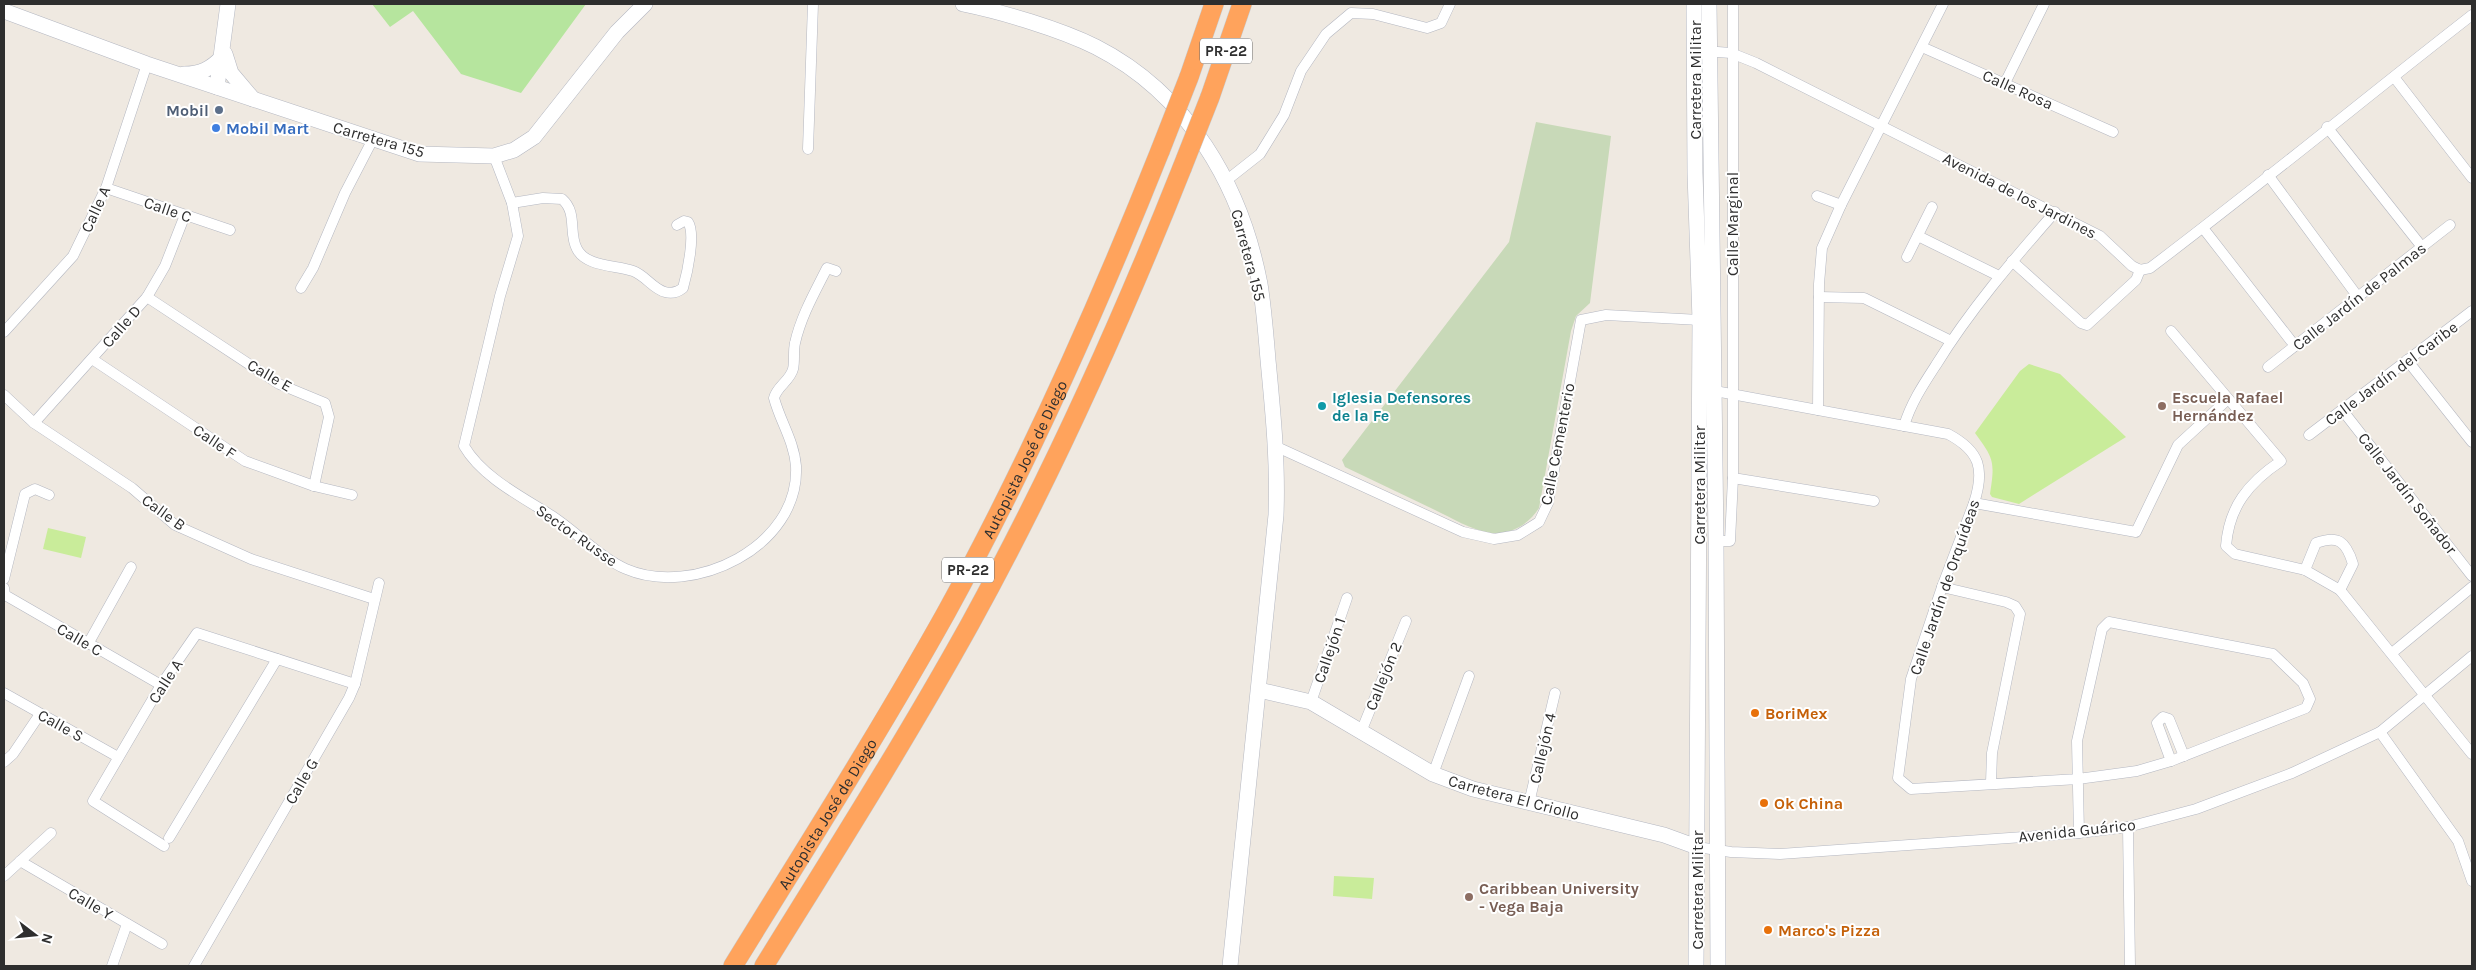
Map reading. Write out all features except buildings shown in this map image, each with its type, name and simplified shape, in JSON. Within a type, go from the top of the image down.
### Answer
[{"type":"highway","name":"Autopista José de Diego","points":[[733,966],[880,726],[950,604],[1003,503],[1077,350],[1160,151],[1189,77],[1214,4]]},
{"type":"highway","name":"Autopista José de Diego","points":[[764,966],[908,732],[970,623],[1028,513],[1098,368],[1182,168],[1210,97],[1242,4]]},
{"type":"street","points":[[217,87],[228,4]]},
{"type":"street","name":"Carretera 155","points":[[4,11],[146,64],[420,154],[494,156],[514,150],[534,137],[617,32],[645,4]]},
{"type":"street","points":[[808,149],[813,4]]},
{"type":"street","name":"Carretera 155","points":[[962,4],[1062,33],[1095,47],[1136,72],[1185,116],[1227,180],[1260,284],[1277,447],[1276,515],[1230,966]]},
{"type":"street","points":[[1227,180],[1260,154],[1284,115],[1301,71],[1326,34],[1351,14],[1373,14],[1427,28],[1441,23],[1450,4]]},
{"type":"street","name":"Carretera Militar","points":[[1694,4],[1702,51],[1715,391],[1718,966]]},
{"type":"street","name":"Carretera Militar","points":[[1696,966],[1700,320],[1695,173],[1702,51],[1709,4]]},
{"type":"street","name":"Calle Marginal","points":[[1716,541],[1730,541],[1733,478],[1731,53],[1733,4]]},
{"type":"street","points":[[1818,410],[1819,297],[1822,248],[1841,205],[1943,4]]},
{"type":"street","points":[[2006,83],[2044,4]]},
{"type":"street","points":[[2012,261],[2081,323],[2087,325],[2136,280],[2140,270],[2150,268],[2203,228],[2268,174],[2472,15]]},
{"type":"street","name":"Calle Rosa","points":[[1922,47],[2113,132]]},
{"type":"street","name":"Avenida de los Jardines","points":[[1702,51],[1731,53],[1756,63],[1882,125],[2106,239],[2132,266],[2140,270]]},
{"type":"street","points":[[178,74],[202,72],[212,67],[222,53]]},
{"type":"street","points":[[222,53],[231,73],[254,100]]},
{"type":"street","name":"Calle A","points":[[4,332],[73,256],[106,188],[146,64]]},
{"type":"street","points":[[2394,77],[2472,178]]},
{"type":"street","points":[[2327,128],[2422,247]]},
{"type":"street","points":[[301,288],[317,260],[345,193],[372,139]]},
{"type":"street","name":"Sector Russe","points":[[494,156],[512,203],[518,236],[500,296],[464,446],[477,464],[509,488],[574,531],[614,563],[626,569],[650,576],[686,577],[732,561],[764,541],[778,524],[790,500],[796,467],[790,438],[774,398],[778,388],[791,374],[798,329],[817,288],[827,268],[836,271]]},
{"type":"street","points":[[2268,174],[2358,297]]},
{"type":"street","name":"Calle C","points":[[106,188],[230,230]]},
{"type":"street","points":[[1817,196],[1841,205]]},
{"type":"street","points":[[512,203],[543,198],[562,199],[570,210],[573,238],[582,256],[592,262],[635,272],[663,292],[671,294],[683,288],[691,244],[691,226],[688,222],[684,221],[677,225]]},
{"type":"street","points":[[1907,257],[1932,207]]},
{"type":"street","points":[[1904,426],[1910,406],[1951,341],[1999,276],[2055,212]]},
{"type":"street","name":"Calle D","points":[[34,423],[147,297],[165,266],[185,214]]},
{"type":"street","name":"Calle Jardín de Palmas","points":[[2268,367],[2450,225]]},
{"type":"street","points":[[2203,228],[2295,346]]},
{"type":"street","points":[[1918,236],[1999,276]]},
{"type":"street","name":"Calle E","points":[[147,297],[280,384],[325,403],[329,417],[314,486]]},
{"type":"street","points":[[1819,297],[1864,298],[1951,341]]},
{"type":"street","name":"Calle Jardín del Caribe","points":[[2309,435],[2472,311]]},
{"type":"street","name":"Calle Cementerio","points":[[1277,447],[1463,532],[1494,540],[1518,535],[1539,522],[1548,503],[1581,320],[1606,315],[1700,320]]},
{"type":"street","points":[[2171,331],[2281,461],[2260,474],[2240,499],[2228,525],[2226,546],[2235,554],[2305,570],[2340,590],[2472,754]]},
{"type":"street","name":"Calle F","points":[[92,359],[245,461],[314,486],[352,495]]},
{"type":"street","points":[[2407,360],[2472,442]]},
{"type":"street","name":"Calle Jardín de Orquídeas","points":[[1715,391],[1948,434],[1965,443],[1980,468],[1978,491],[1942,587],[1912,679],[1898,778],[1911,788],[2078,779],[2137,771],[2171,761],[2306,708],[2310,699],[2303,683],[2273,654],[2109,622],[2102,629],[2076,741],[2078,779],[2080,833]]},
{"type":"street","name":"Calle B","points":[[4,395],[34,423],[132,488],[175,524],[251,559],[374,599]]},
{"type":"street","points":[[1974,503],[2136,532],[2178,445],[2228,399]]},
{"type":"street","name":"Calle Jardín Soñador","points":[[2343,411],[2472,576]]},
{"type":"street","points":[[1733,478],[1874,501]]},
{"type":"street","points":[[4,579],[25,494],[35,488],[49,494]]},
{"type":"street","points":[[2305,570],[2316,543],[2329,538],[2342,542],[2350,553],[2353,564],[2340,590]]},
{"type":"street","points":[[88,644],[131,567]]},
{"type":"street","name":"Calle G","points":[[194,966],[355,684],[379,583]]},
{"type":"street","points":[[1942,587],[2006,602],[2015,606],[2020,614],[1992,753],[1991,784]]},
{"type":"street","name":"Calle C","points":[[4,588],[5,595],[161,685]]},
{"type":"street","points":[[2392,653],[2472,588]]},
{"type":"street","name":"Callejón 1","points":[[1311,702],[1347,598]]},
{"type":"street","name":"Callejón 2","points":[[1361,732],[1406,621]]},
{"type":"street","name":"Calle A","points":[[277,659],[166,842],[93,801],[161,685],[197,633],[355,684]]},
{"type":"street","name":"Avenida Guárico","points":[[1697,847],[1780,854],[2080,833],[2128,827],[2196,809],[2292,773],[2380,732],[2472,656]]},
{"type":"street","points":[[1433,774],[1469,676]]},
{"type":"street","name":"Carretera El Criollo","points":[[1258,690],[1311,702],[1433,774],[1473,788],[1664,835],[1697,847]]},
{"type":"street","name":"Calle S","points":[[4,693],[118,758]]},
{"type":"street","name":"Callejón 4","points":[[1529,802],[1555,693]]},
{"type":"street","points":[[4,762],[13,754],[40,714]]},
{"type":"street","points":[[2171,761],[2157,723],[2163,717],[2169,719],[2184,756]]},
{"type":"street","points":[[2380,732],[2458,841],[2472,881]]},
{"type":"street","points":[[2128,827],[2130,966]]},
{"type":"street","points":[[4,876],[51,833]]},
{"type":"street","name":"Calle Y","points":[[20,861],[162,944]]},
{"type":"street","points":[[112,966],[127,924]]},
{"type":"green space","points":[[372,4],[586,4],[521,93],[461,74],[413,11],[390,27]]},
{"type":"green space","points":[[1536,122],[1611,136],[1590,303],[1576,316],[1571,331],[1539,508],[1530,519],[1519,527],[1506,532],[1491,533],[1462,523],[1345,467],[1342,460],[1509,242]]},
{"type":"green space","points":[[2029,364],[2060,374],[2126,437],[2019,504],[1992,497],[1990,494],[1992,461],[1975,433],[2020,371]]},
{"type":"green space","points":[[48,528],[86,537],[81,558],[43,549]]},
{"type":"green space","points":[[1334,876],[1374,878],[1372,899],[1333,896]]},
{"type":"place","name":"Mobil","points":[[219,110]]},
{"type":"place","name":"Mobil Mart","points":[[216,128]]},
{"type":"place","name":"Iglesia Defensores de la Fe","points":[[1322,406]]},
{"type":"place","name":"Escuela Rafael Hernández","points":[[2162,406]]},
{"type":"place","name":"BoriMex","points":[[1755,713]]},
{"type":"place","name":"Ok China","points":[[1764,803]]},
{"type":"place","name":"Caribbean University - Vega Baja","points":[[1469,897]]},
{"type":"place","name":"Marco's Pizza","points":[[1768,930]]}]
